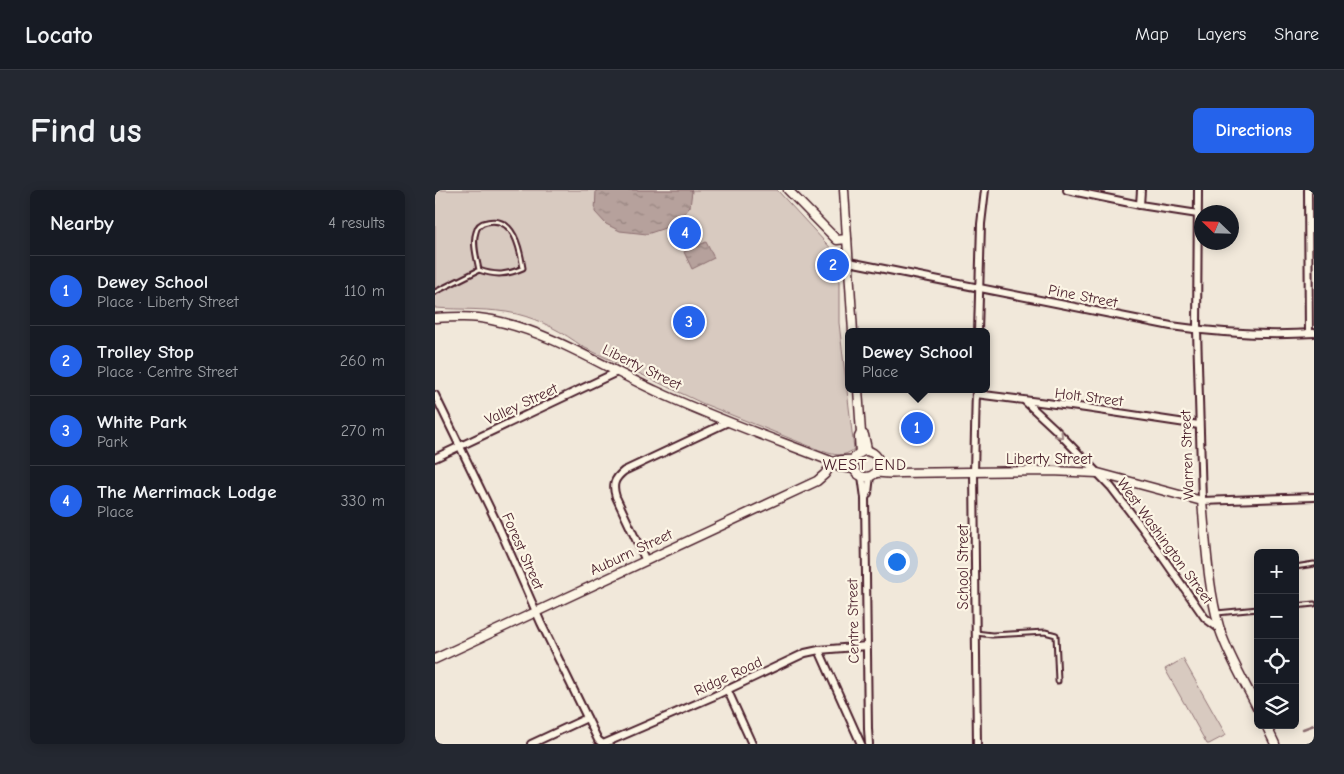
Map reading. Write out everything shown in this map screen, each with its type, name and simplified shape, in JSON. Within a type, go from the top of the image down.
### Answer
[{"type":"street","points":[[789,190],[837,240],[847,239]]},
{"type":"street","points":[[844,190],[853,328]]},
{"type":"street","points":[[978,328],[981,224],[985,190]]},
{"type":"street","points":[[1067,190],[1194,214]]},
{"type":"street","points":[[1140,205],[1141,190]]},
{"type":"street","name":"Warren Street","points":[[1197,205],[1198,190]]},
{"type":"street","points":[[1307,190],[1311,333]]},
{"type":"street","name":"Warren Street","points":[[1197,250],[1197,330],[1202,501],[1221,630],[1228,650],[1254,701]]},
{"type":"street","name":"Pine Street","points":[[849,262],[1197,330],[1250,334],[1311,333]]},
{"type":"street","name":"Liberty Street","points":[[435,318],[463,317],[508,324],[585,354],[657,392],[728,422],[833,462],[839,467],[855,469]]},
{"type":"street","name":"Valley Street","points":[[435,458],[617,372]]},
{"type":"street","points":[[858,393],[861,433],[855,469],[869,475],[879,463],[877,456],[867,449],[864,435],[861,433]]},
{"type":"street","name":"School Street","points":[[976,393],[974,473],[977,744]]},
{"type":"street","name":"Holt Street","points":[[981,393],[1025,401],[1094,409],[1199,425]]},
{"type":"street","name":"Forest Street","points":[[435,395],[497,523],[536,612],[587,718]]},
{"type":"street","name":"West Washington Street","points":[[1025,401],[1111,487],[1143,529],[1205,618],[1221,630]]},
{"type":"street","points":[[646,561],[616,497],[614,482],[624,470],[728,422]]},
{"type":"street","points":[[858,456],[871,452]]},
{"type":"street","name":"Liberty Street","points":[[833,462],[850,460],[858,456]]},
{"type":"street","name":"Auburn Street","points":[[435,659],[817,481],[825,474],[833,462]]},
{"type":"street","name":"Liberty Street","points":[[879,463],[893,468],[899,473]]},
{"type":"street","name":"Liberty Street","points":[[869,475],[881,472],[891,475],[899,473],[1051,471],[1098,473],[1202,501],[1314,497]]},
{"type":"street","name":"Centre Street","points":[[869,475],[868,493],[865,498],[867,729],[869,744]]},
{"type":"street","name":"Ridge Road","points":[[587,718],[598,740],[603,744],[727,690],[805,653],[867,646]]},
{"type":"street","points":[[819,650],[861,744]]},
{"type":"street","points":[[727,690],[752,744]]},
{"type":"street","points":[[531,744],[587,718]]},
{"type":"street","points":[[1268,729],[1275,744]]},
{"type":"lane","points":[[435,292],[479,270],[498,275],[523,268],[517,241],[509,228],[503,223],[490,221],[484,223],[476,230],[475,252],[479,270]]},
{"type":"lane","points":[[1299,566],[1314,564]]},
{"type":"lane","points":[[1299,606],[1314,604]]},
{"type":"lane","points":[[1217,613],[1254,609]]},
{"type":"lane","points":[[975,633],[992,635],[1045,632],[1056,634],[1059,681]]},
{"type":"shaded area","points":[[435,190],[777,190],[837,255],[839,264],[839,323],[845,373],[845,393],[847,393],[854,449],[840,455],[830,453],[704,404],[583,347],[568,336],[535,320],[517,314],[497,311],[435,308]]},
{"type":"shaded area","points":[[1183,659],[1226,735],[1209,744],[1207,744],[1165,669]]},
{"type":"water","points":[[596,190],[692,191],[690,207],[674,225],[647,234],[620,231],[606,224],[595,212]]},
{"type":"water","points":[[706,242],[714,258],[692,269],[684,252]]},
{"type":"waterway","points":[[1303,729],[1314,725]]},
{"type":"place","name":"The Merrimack Lodge","points":[[685,233]]},
{"type":"place","name":"Trolley Stop","points":[[833,265]]},
{"type":"place","name":"White Park","points":[[689,322]]},
{"type":"place","name":"Dewey School","points":[[917,428]]},
{"type":"district","name":"WEST END","points":[[865,465]]}]
